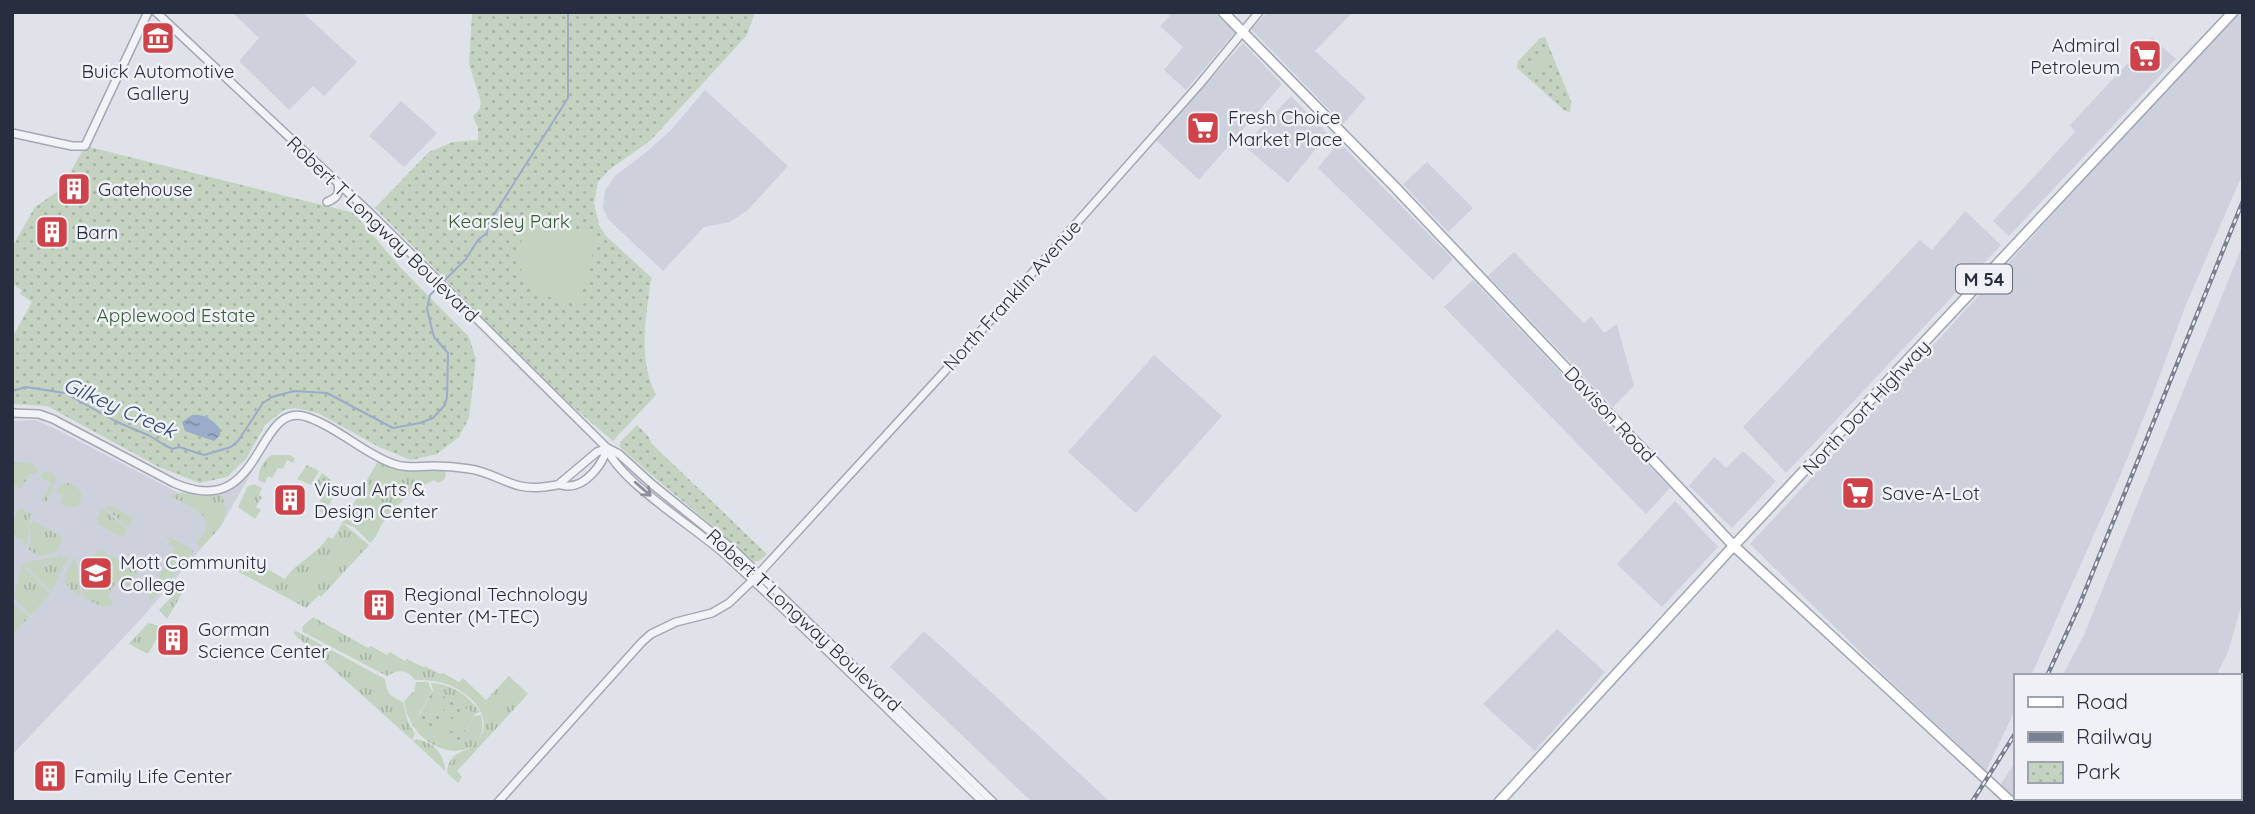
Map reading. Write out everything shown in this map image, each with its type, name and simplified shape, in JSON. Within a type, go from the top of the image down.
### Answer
[{"type":"main road","name":"Davison Road","points":[[1223,12],[1460,255],[1734,546],[2011,802]]},
{"type":"main road","name":"North Dort Highway","points":[[1499,802],[2233,12]]},
{"type":"street","points":[[12,133],[72,146],[85,146],[148,12]]},
{"type":"street","name":"Robert T Longway Boulevard","points":[[156,12],[337,183],[607,448],[619,454],[717,536],[755,577],[983,802]]},
{"type":"street","name":"North Franklin Avenue","points":[[498,802],[651,634],[676,622],[712,613],[729,603],[755,577],[956,359],[1259,12]]},
{"type":"street","points":[[327,202],[338,195],[340,191],[337,183]]},
{"type":"street","points":[[12,413],[32,413],[53,419],[174,483],[197,490],[214,490],[230,485],[241,477],[254,463],[273,427],[280,420],[297,415],[314,420],[398,466],[469,469],[532,488],[559,484],[569,486],[585,478],[603,461],[607,448]]},
{"type":"street","name":"Robert T Longway Boulevard","points":[[755,577],[993,802]]},
{"type":"shaded area","points":[[232,12],[302,12],[357,62],[324,96],[313,86],[289,110],[239,61],[259,38]]},
{"type":"shaded area","points":[[1166,12],[1213,12],[1235,32],[1186,90],[1164,70],[1183,47],[1160,26],[1170,16]]},
{"type":"shaded area","points":[[1268,12],[1353,12],[1315,51],[1366,98],[1343,124],[1251,29]]},
{"type":"shaded area","points":[[2237,12],[2243,12],[2243,173],[2185,307],[2121,474],[2032,674],[2014,674],[2014,712],[1986,771],[1750,544]]},
{"type":"shaded area","points":[[2152,37],[2176,59],[2009,236],[1993,221],[2075,132],[2070,125]]},
{"type":"shaded area","points":[[1243,43],[1282,84],[1199,180],[1156,140]]},
{"type":"shaded area","points":[[705,90],[788,166],[748,210],[730,222],[704,227],[663,271],[608,219],[603,208],[605,190],[616,175],[670,131]]},
{"type":"shaded area","points":[[1291,96],[1328,134],[1288,183],[1244,146]]},
{"type":"shaded area","points":[[401,101],[437,133],[404,167],[369,136]]},
{"type":"shaded area","points":[[1339,142],[1453,259],[1433,280],[1318,168]]},
{"type":"shaded area","points":[[1427,162],[1473,208],[1448,232],[1403,184]]},
{"type":"shaded area","points":[[1965,211],[2001,245],[1786,473],[1743,427],[1920,240],[1932,250]]},
{"type":"shaded area","points":[[2243,244],[2243,600],[2228,652],[2217,674],[2063,674],[2084,635]]},
{"type":"shaded area","points":[[1514,252],[1584,323],[1591,316],[1604,333],[1617,324],[1634,386],[1613,407],[1488,276]]},
{"type":"shaded area","points":[[1473,280],[1670,488],[1646,514],[1444,307]]},
{"type":"shaded area","points":[[1154,355],[1222,416],[1136,513],[1068,452]]},
{"type":"shaded area","name":"Mott Community College","points":[[35,420],[181,494],[195,497],[237,485],[254,468],[222,524],[141,619],[12,755],[12,421]]},
{"type":"shaded area","points":[[1743,451],[1776,481],[1732,528],[1689,486],[1714,457],[1726,468]]},
{"type":"shaded area","points":[[1675,501],[1718,547],[1662,607],[1617,564]]},
{"type":"shaded area","points":[[1557,629],[1605,672],[1535,751],[1483,704]]},
{"type":"shaded area","points":[[924,631],[1110,802],[1032,802],[890,667]]},
{"type":"shaded area","points":[[2014,764],[2014,796],[2001,784]]},
{"type":"shaded area","points":[[2018,800],[2106,800],[2104,802]]},
{"type":"green space","name":"Kearsley Park","points":[[472,12],[755,12],[747,35],[651,140],[609,170],[598,182],[594,203],[599,225],[606,236],[652,278],[646,320],[645,358],[656,395],[613,441],[571,405],[375,208],[429,152],[453,142],[478,140],[478,128],[473,116],[479,110],[481,102],[469,64]]},
{"type":"green space","points":[[1545,37],[1571,101],[1570,112],[1565,111],[1517,68],[1518,61],[1540,38]]},
{"type":"green space","points":[[1544,48],[1551,55],[1536,70],[1529,63]]},
{"type":"green space","name":"Applewood Estate","points":[[85,146],[354,213],[400,267],[469,337],[476,359],[469,418],[459,437],[437,454],[411,460],[379,447],[318,413],[296,408],[284,410],[265,425],[246,459],[227,477],[199,483],[159,467],[47,406],[12,404],[12,338],[32,302],[20,294],[22,290],[12,284],[12,247],[35,207],[61,189]]},
{"type":"green space","points":[[527,219],[588,232],[595,243],[579,305],[544,294],[532,287],[525,278],[520,268],[520,254]]},
{"type":"green space","points":[[637,425],[652,444],[767,554],[759,561],[752,562],[620,447],[620,442]]},
{"type":"green space","points":[[272,455],[289,455],[295,458],[293,463],[287,460],[283,469],[278,468],[272,478],[268,476],[265,483],[259,481],[262,466]]},
{"type":"green space","points":[[378,461],[394,469],[440,469],[445,471],[446,475],[444,480],[437,483],[435,480],[420,487],[399,504],[370,543],[354,527],[343,523],[369,545],[321,597],[319,595],[306,608],[239,572],[241,563],[251,568],[255,562],[285,579],[328,537],[333,539]]},
{"type":"green space","points":[[12,462],[31,463],[39,470],[36,475],[30,473],[21,489],[12,484]]},
{"type":"green space","points":[[307,465],[319,471],[311,485],[297,479]]},
{"type":"green space","points":[[47,471],[54,474],[56,480],[46,503],[42,500],[51,483],[40,477]]},
{"type":"green space","points":[[322,473],[331,480],[336,492],[324,514],[319,511],[323,506],[319,503],[325,492],[314,487]]},
{"type":"green space","points":[[69,483],[82,494],[82,501],[75,507],[60,503],[63,496],[56,492],[61,484]]},
{"type":"green space","points":[[254,484],[262,488],[259,495],[262,497],[256,507],[261,510],[255,519],[238,507],[248,486]]},
{"type":"green space","points":[[288,489],[301,495],[293,511],[280,504]]},
{"type":"green space","points":[[183,492],[222,496],[225,505],[221,526],[200,549],[197,540],[204,535],[206,527],[202,515],[191,506],[170,496]]},
{"type":"green space","points":[[112,506],[133,518],[128,528],[105,507]]},
{"type":"green space","points":[[20,508],[31,514],[25,546],[22,545],[24,541],[12,535],[12,522]]},
{"type":"green space","points":[[102,508],[127,529],[124,536],[121,537],[98,524],[97,518]]},
{"type":"green space","points":[[33,521],[64,538],[55,553],[39,556],[28,549],[31,540],[29,524]]},
{"type":"green space","points":[[167,536],[192,549],[193,553],[178,570],[166,564],[175,547],[168,544],[170,540]]},
{"type":"green space","points":[[98,549],[138,571],[128,588],[116,582],[108,597],[114,601],[111,605],[102,607],[83,597],[79,563],[90,561]]},
{"type":"green space","points":[[60,555],[68,560],[58,574],[59,578],[51,592],[23,563],[57,558]]},
{"type":"green space","points":[[75,556],[81,595],[65,583],[65,574]]},
{"type":"green space","points":[[22,564],[50,594],[31,615],[13,598]]},
{"type":"green space","points":[[164,567],[175,574],[152,600],[148,598]]},
{"type":"green space","points":[[184,583],[187,585],[167,619],[159,610]]},
{"type":"green space","points":[[12,602],[29,617],[12,635]]},
{"type":"green space","points":[[313,617],[368,648],[371,646],[387,655],[390,652],[405,661],[407,659],[443,673],[459,682],[463,678],[486,700],[509,676],[528,694],[457,771],[462,777],[458,783],[447,773],[448,765],[455,755],[470,748],[479,739],[484,721],[476,704],[460,691],[443,683],[415,680],[402,671],[387,676],[303,632],[302,627]]},
{"type":"green space","points":[[148,623],[163,627],[148,654],[129,644]]},
{"type":"green space","points":[[296,631],[385,679],[390,694],[403,702],[408,722],[415,734],[412,740],[295,635]]},
{"type":"green space","points":[[416,682],[428,682],[432,691],[417,718],[459,742],[474,716],[481,715],[482,732],[476,743],[465,750],[451,750],[436,746],[422,736],[410,721],[404,701],[414,691]]},
{"type":"green space","points":[[431,683],[459,692],[480,712],[475,714],[433,690]]},
{"type":"green space","points":[[433,690],[475,714],[459,742],[417,719]]},
{"type":"green space","points":[[433,697],[442,702],[431,720],[423,715]]},
{"type":"green space","points":[[447,705],[456,710],[445,728],[437,723]]},
{"type":"green space","points":[[461,713],[469,717],[459,736],[451,731]]},
{"type":"green space","points":[[416,739],[427,742],[436,749],[443,759],[445,771],[413,741]]},
{"type":"water","points":[[192,415],[201,415],[211,420],[220,429],[220,435],[214,441],[185,431],[182,422]]},
{"type":"waterway","name":"Gilkey Creek","points":[[444,281],[487,233],[488,224],[568,98],[568,12]]},
{"type":"waterway","name":"Gilkey Creek","points":[[12,391],[26,387],[65,393],[166,446],[204,455],[231,447],[238,441],[263,403],[272,397],[294,391],[327,393],[393,428],[420,423],[433,418],[445,405],[447,397],[448,353],[434,337],[427,309],[430,295],[440,285]]},
{"type":"railway","points":[[2048,674],[2079,606],[2243,201]]},
{"type":"railway","points":[[1972,802],[2014,736]]},
{"type":"place","name":"Buick Automotive Gallery","points":[[158,38]]},
{"type":"place","name":"Admiral Petroleum","points":[[2145,56]]},
{"type":"place","name":"Fresh Choice Market Place","points":[[1203,128]]},
{"type":"place","name":"Gatehouse","points":[[74,189]]},
{"type":"place","name":"Barn","points":[[52,232]]},
{"type":"place","name":"Save-A-Lot","points":[[1858,493]]},
{"type":"place","name":"Visual Arts & Design Center","points":[[290,500]]},
{"type":"place","name":"Mott Community College","points":[[96,573]]},
{"type":"place","name":"Regional Technology Center (M-TEC)","points":[[379,605]]},
{"type":"place","name":"Gorman Science Center","points":[[173,640]]},
{"type":"place","name":"Family Life Center","points":[[50,776]]}]
